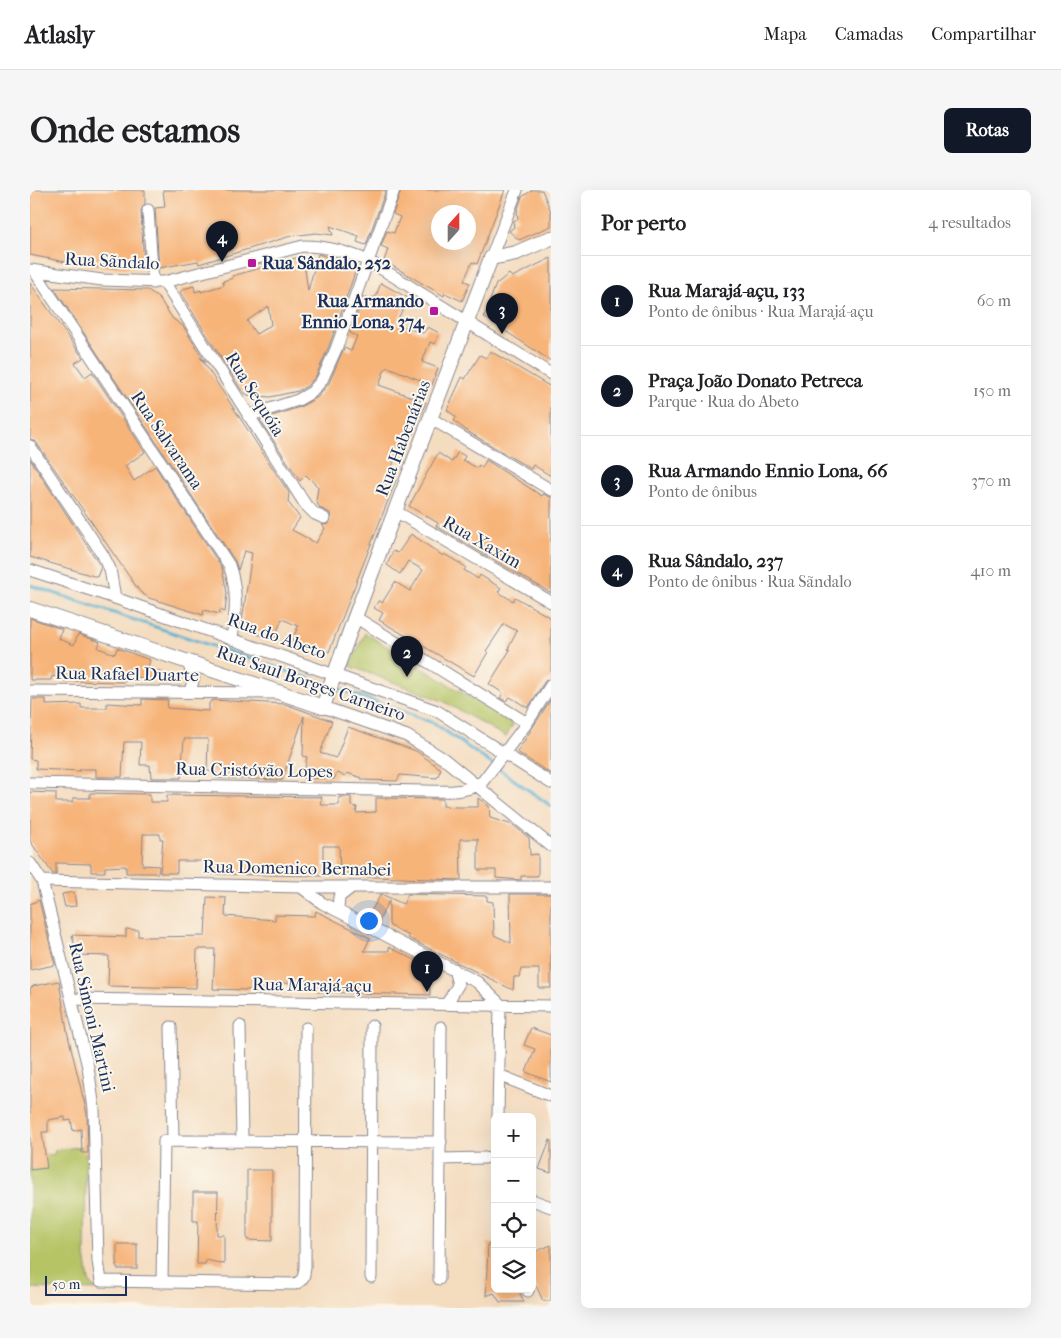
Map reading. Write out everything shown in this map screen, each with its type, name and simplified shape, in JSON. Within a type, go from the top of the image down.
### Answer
[{"type":"street","points":[[248,416],[298,400],[312,392],[322,380],[336,349],[394,190]]},
{"type":"street","name":"Rua Habenárias","points":[[325,704],[355,617],[516,190]]},
{"type":"street","points":[[148,210],[158,282]]},
{"type":"street","points":[[491,258],[516,253],[551,238]]},
{"type":"street","name":"Rua Sãndalo","points":[[32,271],[74,278],[158,282],[304,246],[323,246],[340,249],[369,261],[551,374]]},
{"type":"street","name":"Rua Salvarama","points":[[32,271],[229,565],[236,593],[236,612],[232,638]]},
{"type":"street","name":"Rua Sequóia","points":[[158,282],[306,504],[315,514],[324,518]]},
{"type":"street","points":[[430,418],[551,490]]},
{"type":"street","points":[[30,446],[103,555],[110,569],[115,598]]},
{"type":"street","name":"Rua Xaxim","points":[[395,511],[551,602]]},
{"type":"street","name":"Rua do Abeto","points":[[30,570],[232,638],[334,678],[438,711],[502,757],[551,784]]},
{"type":"street","name":"Rua Saul Borges Carneiro","points":[[30,609],[283,694],[325,704],[407,736],[480,784],[551,846]]},
{"type":"street","points":[[355,617],[527,723]]},
{"type":"street","points":[[187,661],[194,677],[190,692]]},
{"type":"street","points":[[480,784],[527,723],[551,685]]},
{"type":"street","name":"Rua Rafael Duarte","points":[[30,691],[283,694]]},
{"type":"street","name":"Rua Cristóvão Lopes","points":[[30,783],[424,791],[480,784]]},
{"type":"street","name":"Rua Simoni Martini","points":[[30,863],[42,881],[88,1067],[94,1109],[98,1275],[103,1281],[162,1283]]},
{"type":"street","name":"Rua Domenico Bernabei","points":[[42,881],[301,887],[551,887]]},
{"type":"street","points":[[301,887],[314,898],[477,982],[500,1004],[498,1113]]},
{"type":"street","points":[[338,910],[339,897],[352,887]]},
{"type":"street","points":[[446,1005],[458,985],[454,970]]},
{"type":"street","name":"Rua Marajá-açu","points":[[72,999],[551,1006]]},
{"type":"street","points":[[240,1026],[242,1141]]},
{"type":"street","points":[[371,1277],[372,1026]]},
{"type":"street","points":[[171,1027],[173,1141]]},
{"type":"street","points":[[439,1279],[441,1027]]},
{"type":"street","points":[[306,1028],[304,1141],[305,1267],[301,1282],[295,1284],[162,1283],[164,1141],[304,1141],[441,1142]]},
{"type":"street","points":[[499,1075],[551,1096]]},
{"type":"street","points":[[440,1159],[485,1158]]},
{"type":"street","points":[[536,1201],[551,1207]]},
{"type":"green space","points":[[365,633],[513,724],[506,737],[443,701],[350,666]]},
{"type":"green space","points":[[86,1146],[85,1255],[89,1281],[96,1290],[30,1288],[30,1157],[55,1154],[55,1150]]},
{"type":"building","points":[[30,190],[145,190],[145,203],[141,211],[144,268],[91,267],[30,255]]},
{"type":"building","points":[[163,190],[386,190],[366,245],[357,242],[359,236],[330,226],[333,235],[316,233],[291,236],[199,264],[198,261],[159,268],[155,208],[165,207]]},
{"type":"building","points":[[401,190],[505,190],[477,264],[472,262],[464,281],[470,283],[462,301],[445,293],[444,296],[384,261],[388,249],[381,246],[387,231],[394,233],[400,217],[393,214]]},
{"type":"building","points":[[532,190],[542,190],[551,212],[551,226],[519,240],[509,231],[514,227],[513,221],[518,219],[517,211],[522,197]]},
{"type":"building","points":[[318,254],[355,265],[356,270],[329,346],[316,376],[307,386],[298,391],[270,397],[248,395],[242,391],[180,292],[183,289],[194,286],[195,292],[201,290],[201,292],[224,285],[223,281],[233,278],[232,276],[303,256],[308,291]],"holes":[[[268,306],[271,325],[256,334],[247,321]]]},
{"type":"building","points":[[551,258],[551,361],[484,317],[496,284],[509,274],[512,277]]},
{"type":"building","points":[[30,283],[83,358],[75,363],[85,377],[92,372],[145,452],[125,466],[134,481],[155,466],[222,568],[227,593],[225,612],[220,610],[219,614],[204,610],[203,615],[149,598],[140,592],[36,442],[30,439]]},
{"type":"building","points":[[381,283],[408,298],[396,323],[418,332],[423,333],[428,327],[439,333],[435,344],[430,342],[422,362],[438,368],[432,385],[388,367],[385,369],[379,385],[426,402],[413,434],[407,431],[393,464],[389,477],[396,480],[329,652],[321,649],[318,655],[295,647],[296,644],[292,642],[298,626],[282,619],[274,640],[241,628],[252,553],[244,551],[238,570],[235,561],[54,288],[148,290],[158,297],[173,319],[183,326],[206,363],[200,357],[289,493],[288,502],[300,518],[292,530],[316,543],[325,528],[322,525],[329,524],[330,513],[320,508],[316,501],[318,487],[306,475],[300,481],[260,420],[300,407],[318,397],[329,383],[344,348],[351,351],[357,336],[350,333],[363,297],[371,300],[372,297],[375,298]]},
{"type":"building","points":[[490,351],[551,387],[551,476],[533,465],[531,469],[467,431],[454,421],[456,417],[447,410],[462,377],[465,379],[480,355],[486,358]]},
{"type":"building","points":[[458,452],[465,456],[463,460],[477,468],[479,465],[482,468],[486,460],[542,496],[543,494],[551,497],[551,593],[436,526],[438,523],[409,506],[438,453],[452,462]]},
{"type":"building","points":[[30,459],[101,567],[97,577],[30,557]]},
{"type":"building","points":[[411,534],[443,556],[444,554],[466,567],[464,570],[478,579],[480,575],[501,588],[498,592],[513,601],[515,597],[551,618],[551,678],[545,681],[528,708],[510,697],[506,701],[500,698],[503,693],[489,684],[510,650],[508,649],[517,631],[504,624],[486,651],[488,652],[474,676],[379,620],[383,613],[374,608],[379,600],[382,603],[395,582],[410,591],[423,570],[408,561],[400,574],[387,565],[393,551],[398,553]]},
{"type":"building","points":[[30,618],[62,629],[59,639],[74,645],[78,634],[100,642],[98,648],[115,654],[117,648],[150,660],[148,667],[163,673],[160,681],[146,677],[145,680],[138,677],[137,679],[127,675],[125,682],[66,681],[52,676],[51,680],[30,680]]},
{"type":"building","points":[[32,699],[46,699],[46,705],[81,704],[81,708],[107,708],[107,703],[142,705],[142,699],[168,700],[167,708],[209,711],[209,703],[213,700],[285,704],[332,721],[320,753],[336,758],[348,727],[416,751],[441,769],[437,778],[400,775],[397,781],[362,780],[362,778],[347,773],[345,776],[337,773],[334,779],[303,778],[307,757],[303,756],[304,716],[282,780],[216,778],[216,772],[207,771],[208,739],[184,739],[181,778],[151,778],[150,765],[140,765],[141,742],[124,742],[122,777],[96,777],[96,769],[80,769],[80,771],[36,769],[36,760],[30,759]]},
{"type":"building","points":[[551,699],[551,774],[517,752]]},
{"type":"building","points":[[30,792],[56,793],[56,802],[73,802],[73,798],[90,798],[90,793],[150,794],[150,802],[167,802],[167,795],[322,797],[320,805],[339,805],[339,797],[351,797],[351,806],[357,807],[356,813],[376,812],[376,798],[443,799],[443,806],[478,807],[478,798],[489,806],[490,818],[513,825],[529,838],[530,855],[538,854],[538,876],[521,876],[521,880],[496,878],[496,870],[478,870],[478,839],[460,839],[461,880],[340,876],[339,846],[323,846],[323,876],[212,874],[212,861],[177,861],[177,873],[160,873],[163,839],[160,839],[160,834],[143,834],[142,865],[159,866],[158,873],[126,873],[126,866],[105,867],[105,872],[91,872],[91,864],[56,863],[56,874],[53,874],[30,841]]},
{"type":"building","points":[[74,892],[76,906],[65,907],[62,894]]},
{"type":"building","points":[[381,894],[403,904],[408,894],[487,896],[487,901],[493,902],[494,935],[511,943],[510,894],[551,894],[551,988],[539,988],[539,969],[521,969],[519,977],[514,977],[513,990],[408,938],[409,936],[389,925],[389,900],[378,923],[368,916]]},
{"type":"building","points":[[207,897],[226,898],[225,916],[275,920],[275,915],[315,916],[316,911],[370,938],[364,951],[389,951],[389,947],[421,963],[421,968],[429,973],[430,995],[317,992],[317,984],[279,983],[279,991],[213,989],[215,949],[197,949],[196,988],[108,986],[109,956],[77,955],[72,935],[126,937],[126,929],[138,930],[138,936],[148,937],[205,936]]},
{"type":"building","points":[[39,900],[55,965],[30,970],[30,904]]},
{"type":"building","points":[[59,981],[67,1031],[87,1114],[88,1153],[82,1153],[81,1129],[73,1131],[71,1120],[65,1121],[65,1117],[48,1120],[48,1132],[42,1132],[47,1168],[30,1170],[30,989],[33,986]]},
{"type":"building","points":[[531,1028],[551,1035],[551,1082],[526,1072],[535,1049],[524,1045]]},
{"type":"building","points":[[551,1140],[551,1173],[539,1169]]},
{"type":"building","points":[[247,1170],[272,1170],[272,1241],[247,1240]]},
{"type":"building","points":[[193,1192],[218,1192],[217,1235],[224,1235],[224,1264],[206,1260],[205,1264],[197,1264],[198,1221],[193,1221]]},
{"type":"building","points":[[488,1243],[491,1243],[491,1293],[494,1293],[486,1296]]},
{"type":"building","points":[[117,1244],[137,1244],[137,1269],[117,1269]]},
{"type":"building","points":[[551,1245],[551,1301],[543,1301],[536,1286],[536,1251]]},
{"type":"building","points":[[494,1293],[520,1293],[524,1302],[500,1302]]},
{"type":"waterway","points":[[30,585],[326,684]]},
{"type":"waterway","points":[[334,687],[434,723],[551,806]]},
{"type":"place","name":"Rua Sândalo, 237","points":[[222,262]]},
{"type":"place","name":"Rua Sândalo, 252","points":[[252,263]]},
{"type":"place","name":"Rua Armando Ennio Lona, 374","points":[[434,311]]},
{"type":"place","name":"Rua Armando Ennio Lona, 66","points":[[502,334]]},
{"type":"place","name":"Praça João Donato Petreca","points":[[407,677]]},
{"type":"place","name":"Rua Marajá-açu, 133","points":[[427,992]]}]
